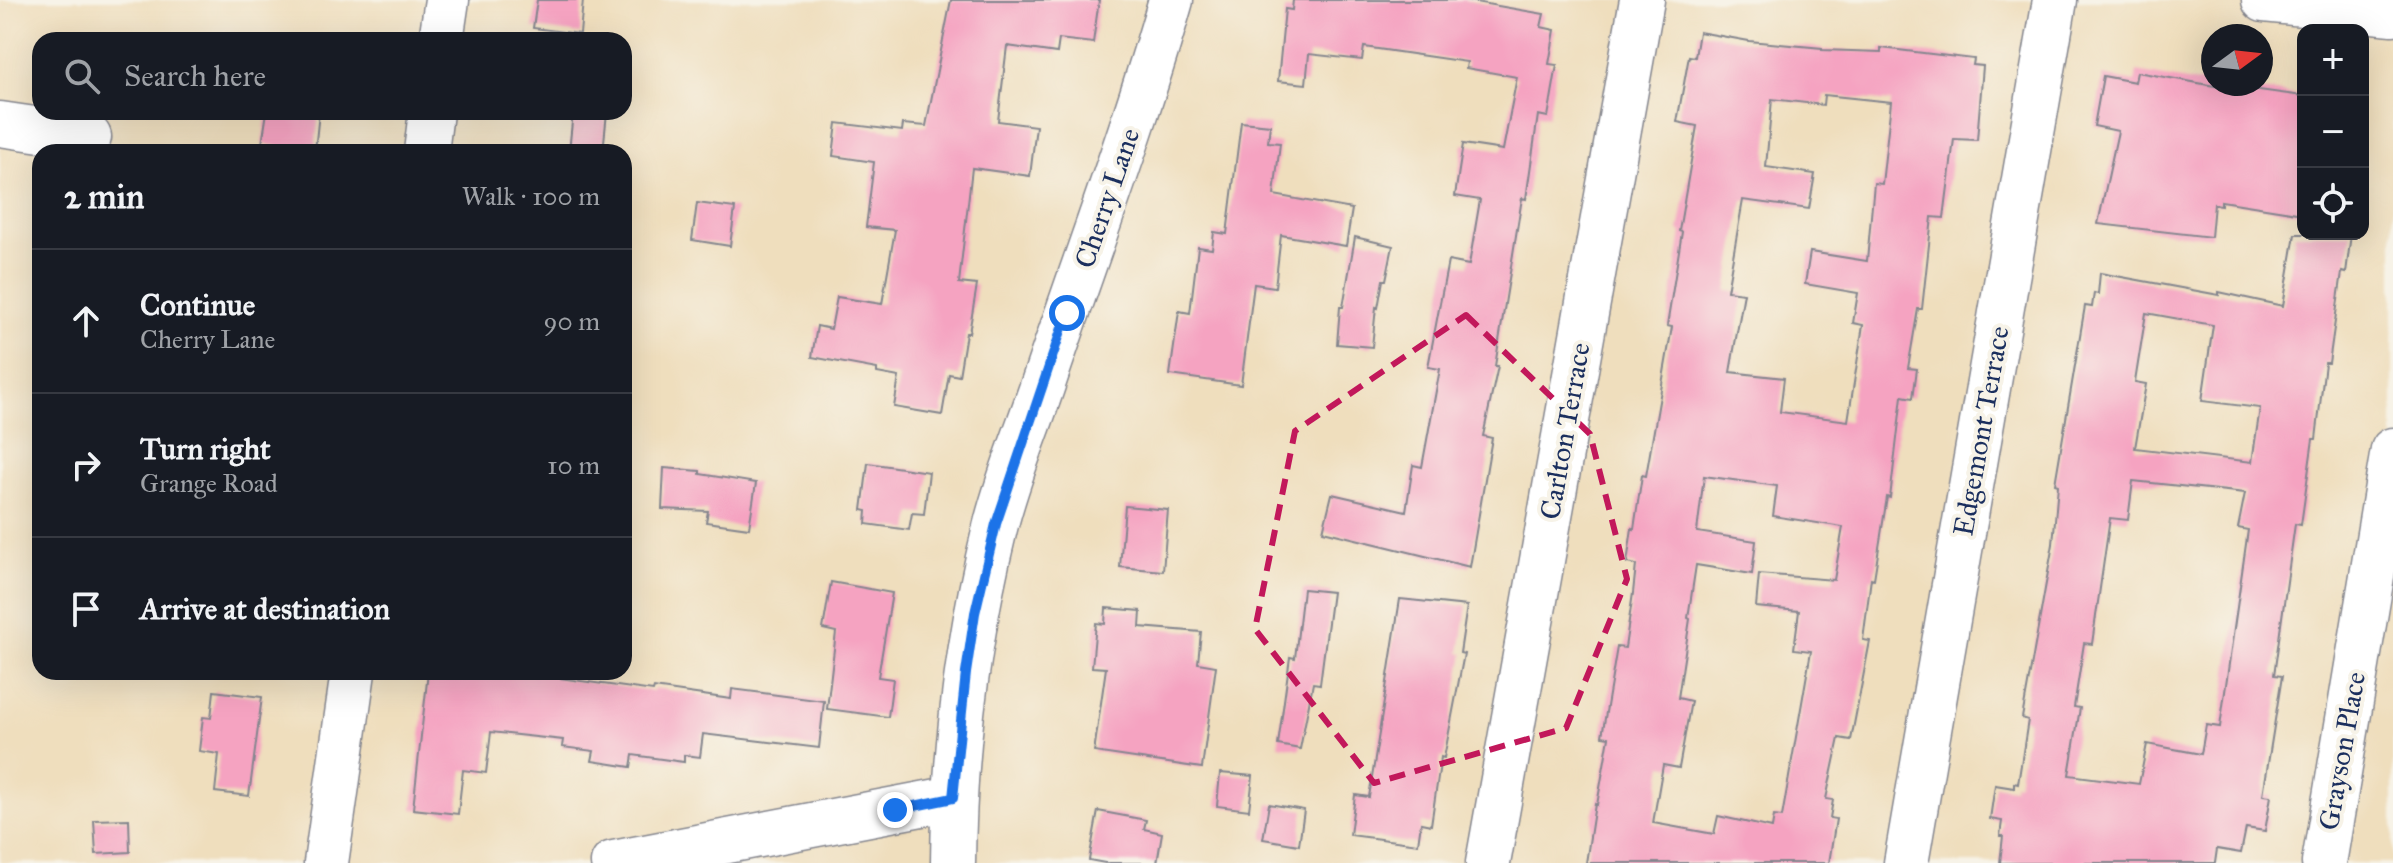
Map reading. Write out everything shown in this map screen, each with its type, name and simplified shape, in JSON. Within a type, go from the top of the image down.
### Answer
[{"type":"street","points":[[442,32],[447,0]]},
{"type":"street","name":"Cherry Lane","points":[[953,863],[953,798],[961,703],[973,628],[996,524],[1098,222],[1121,163],[1171,0]]},
{"type":"street","name":"Carlton Terrace","points":[[1488,863],[1642,0]]},
{"type":"street","name":"Edgemont Terrace","points":[[1906,863],[2055,0]]},
{"type":"street","points":[[2264,0],[2393,13]]},
{"type":"street","points":[[427,144],[430,120]]},
{"type":"street","points":[[0,124],[89,137]]},
{"type":"street","name":"Grayson Place","points":[[2324,863],[2393,450]]},
{"type":"street","points":[[326,863],[352,680]]},
{"type":"street","points":[[613,863],[953,798]]},
{"type":"highlighted area","points":[[1466,315],[1590,434],[1627,579],[1566,728],[1374,783],[1255,629],[1295,431]]},
{"type":"building","points":[[537,0],[583,0],[580,32],[533,28]]},
{"type":"building","points":[[951,0],[1099,0],[1093,43],[1059,39],[1057,53],[1007,46],[998,121],[1036,126],[1030,176],[972,168],[959,283],[977,285],[959,376],[949,374],[942,415],[894,407],[899,377],[877,373],[877,369],[812,357],[817,326],[831,329],[837,297],[882,304],[895,230],[866,227],[874,162],[833,156],[837,123],[902,131],[903,124],[926,126]]},
{"type":"building","points":[[1293,0],[1464,0],[1544,14],[1541,27],[1555,30],[1549,64],[1557,65],[1548,117],[1538,115],[1495,366],[1498,366],[1483,436],[1492,438],[1470,567],[1323,531],[1332,494],[1406,511],[1413,465],[1422,467],[1440,369],[1428,367],[1448,261],[1469,265],[1480,200],[1455,196],[1463,144],[1503,150],[1517,77],[1466,68],[1467,62],[1364,47],[1362,60],[1309,54],[1306,84],[1278,81],[1285,9],[1292,10]]},
{"type":"building","points":[[1699,32],[1822,50],[1881,52],[1881,48],[1974,59],[1973,65],[1983,66],[1977,140],[1954,139],[1944,218],[1932,217],[1922,309],[1918,309],[1908,368],[1917,369],[1913,398],[1902,396],[1890,498],[1887,497],[1874,579],[1871,578],[1863,640],[1870,641],[1851,740],[1839,738],[1826,799],[1833,800],[1830,818],[1836,819],[1829,863],[1586,863],[1609,737],[1602,736],[1617,647],[1625,648],[1633,593],[1636,565],[1627,563],[1632,528],[1642,475],[1646,476],[1672,327],[1667,326],[1697,126],[1677,122],[1689,56],[1695,57]],"holes":[[[1824,95],[1891,102],[1882,184],[1874,183],[1867,261],[1810,252],[1805,284],[1858,293],[1853,323],[1863,325],[1848,421],[1780,412],[1784,378],[1730,372],[1744,293],[1727,291],[1743,200],[1809,209],[1815,174],[1766,167],[1772,99],[1823,105]],[[1704,476],[1777,486],[1773,516],[1843,527],[1834,580],[1759,574],[1756,607],[1799,611],[1794,649],[1811,651],[1782,817],[1774,816],[1772,828],[1718,816],[1714,834],[1653,823],[1663,765],[1679,768],[1691,701],[1678,698],[1696,565],[1752,574],[1756,541],[1697,532]]]},
{"type":"building","points":[[2137,72],[2201,84],[2201,96],[2273,96],[2273,92],[2297,95],[2297,213],[2221,201],[2221,205],[2214,204],[2211,237],[2098,224],[2118,131],[2094,126],[2103,76],[2135,82]]},
{"type":"building","points":[[266,120],[318,120],[316,144],[262,144]]},
{"type":"building","points":[[572,120],[606,120],[604,144],[570,144]]},
{"type":"building","points":[[1241,122],[1270,125],[1268,142],[1280,143],[1274,195],[1352,209],[1346,246],[1281,235],[1275,287],[1254,284],[1241,385],[1170,375],[1179,311],[1190,313],[1198,247],[1212,249],[1214,232],[1227,234]]},
{"type":"building","points":[[697,203],[735,208],[730,246],[692,240]]},
{"type":"building","points":[[2295,234],[2297,240],[2350,240],[2346,273],[2342,272],[2329,363],[2325,363],[2301,525],[2295,524],[2274,675],[2282,676],[2263,795],[2271,796],[2265,831],[2246,828],[2241,853],[2217,849],[2215,863],[2000,863],[2002,821],[1990,819],[1995,785],[2014,788],[2014,783],[2018,784],[2028,720],[2022,718],[2053,544],[2058,485],[2055,484],[2085,306],[2092,307],[2094,293],[2098,294],[2100,273],[2219,295],[2219,292],[2283,306]],"holes":[[[2146,313],[2213,325],[2202,401],[2260,408],[2252,462],[2135,448],[2146,384],[2135,382]],[[2133,481],[2245,493],[2238,528],[2248,530],[2220,727],[2206,725],[2201,754],[2147,744],[2139,784],[2069,775],[2080,708],[2074,707],[2084,643],[2092,644],[2110,518],[2128,520]]]},
{"type":"building","points":[[1355,237],[1393,246],[1376,307],[1372,347],[1337,344],[1340,307],[1343,307]]},
{"type":"building","points":[[868,463],[929,472],[924,514],[912,513],[909,530],[866,524],[867,511],[862,510]]},
{"type":"building","points":[[664,468],[700,471],[700,474],[756,483],[749,528],[706,522],[708,511],[662,509]]},
{"type":"building","points":[[1125,506],[1168,510],[1163,571],[1120,567]]},
{"type":"building","points":[[831,582],[892,593],[878,677],[893,679],[888,717],[827,709],[836,632],[823,629]]},
{"type":"building","points":[[1303,589],[1332,592],[1320,684],[1313,683],[1300,749],[1278,745],[1290,657],[1295,658]]},
{"type":"building","points":[[1400,599],[1467,606],[1460,653],[1464,654],[1444,758],[1441,757],[1431,825],[1421,823],[1418,844],[1350,835],[1355,795],[1369,797]]},
{"type":"building","points":[[1106,608],[1141,611],[1140,627],[1201,632],[1198,663],[1216,666],[1202,768],[1094,752],[1106,668],[1092,667],[1096,623],[1105,624]]},
{"type":"building","points":[[427,680],[573,680],[731,699],[732,689],[824,701],[819,748],[703,734],[700,757],[684,755],[684,762],[633,755],[631,767],[592,761],[594,751],[562,747],[563,740],[491,732],[486,773],[463,770],[458,814],[413,809]]},
{"type":"building","points":[[214,691],[262,697],[249,796],[215,792],[219,754],[199,751],[203,717],[211,718]]},
{"type":"building","points":[[1220,773],[1253,776],[1249,810],[1217,806]]},
{"type":"building","points":[[1269,804],[1304,810],[1299,845],[1263,839]]},
{"type":"building","points":[[1098,811],[1146,820],[1144,829],[1162,833],[1157,863],[1089,860]]},
{"type":"building","points":[[129,819],[130,852],[96,854],[94,820]]},
{"type":"route","points":[[895,810],[953,798],[961,703],[975,613],[996,524],[1067,313]]}]
